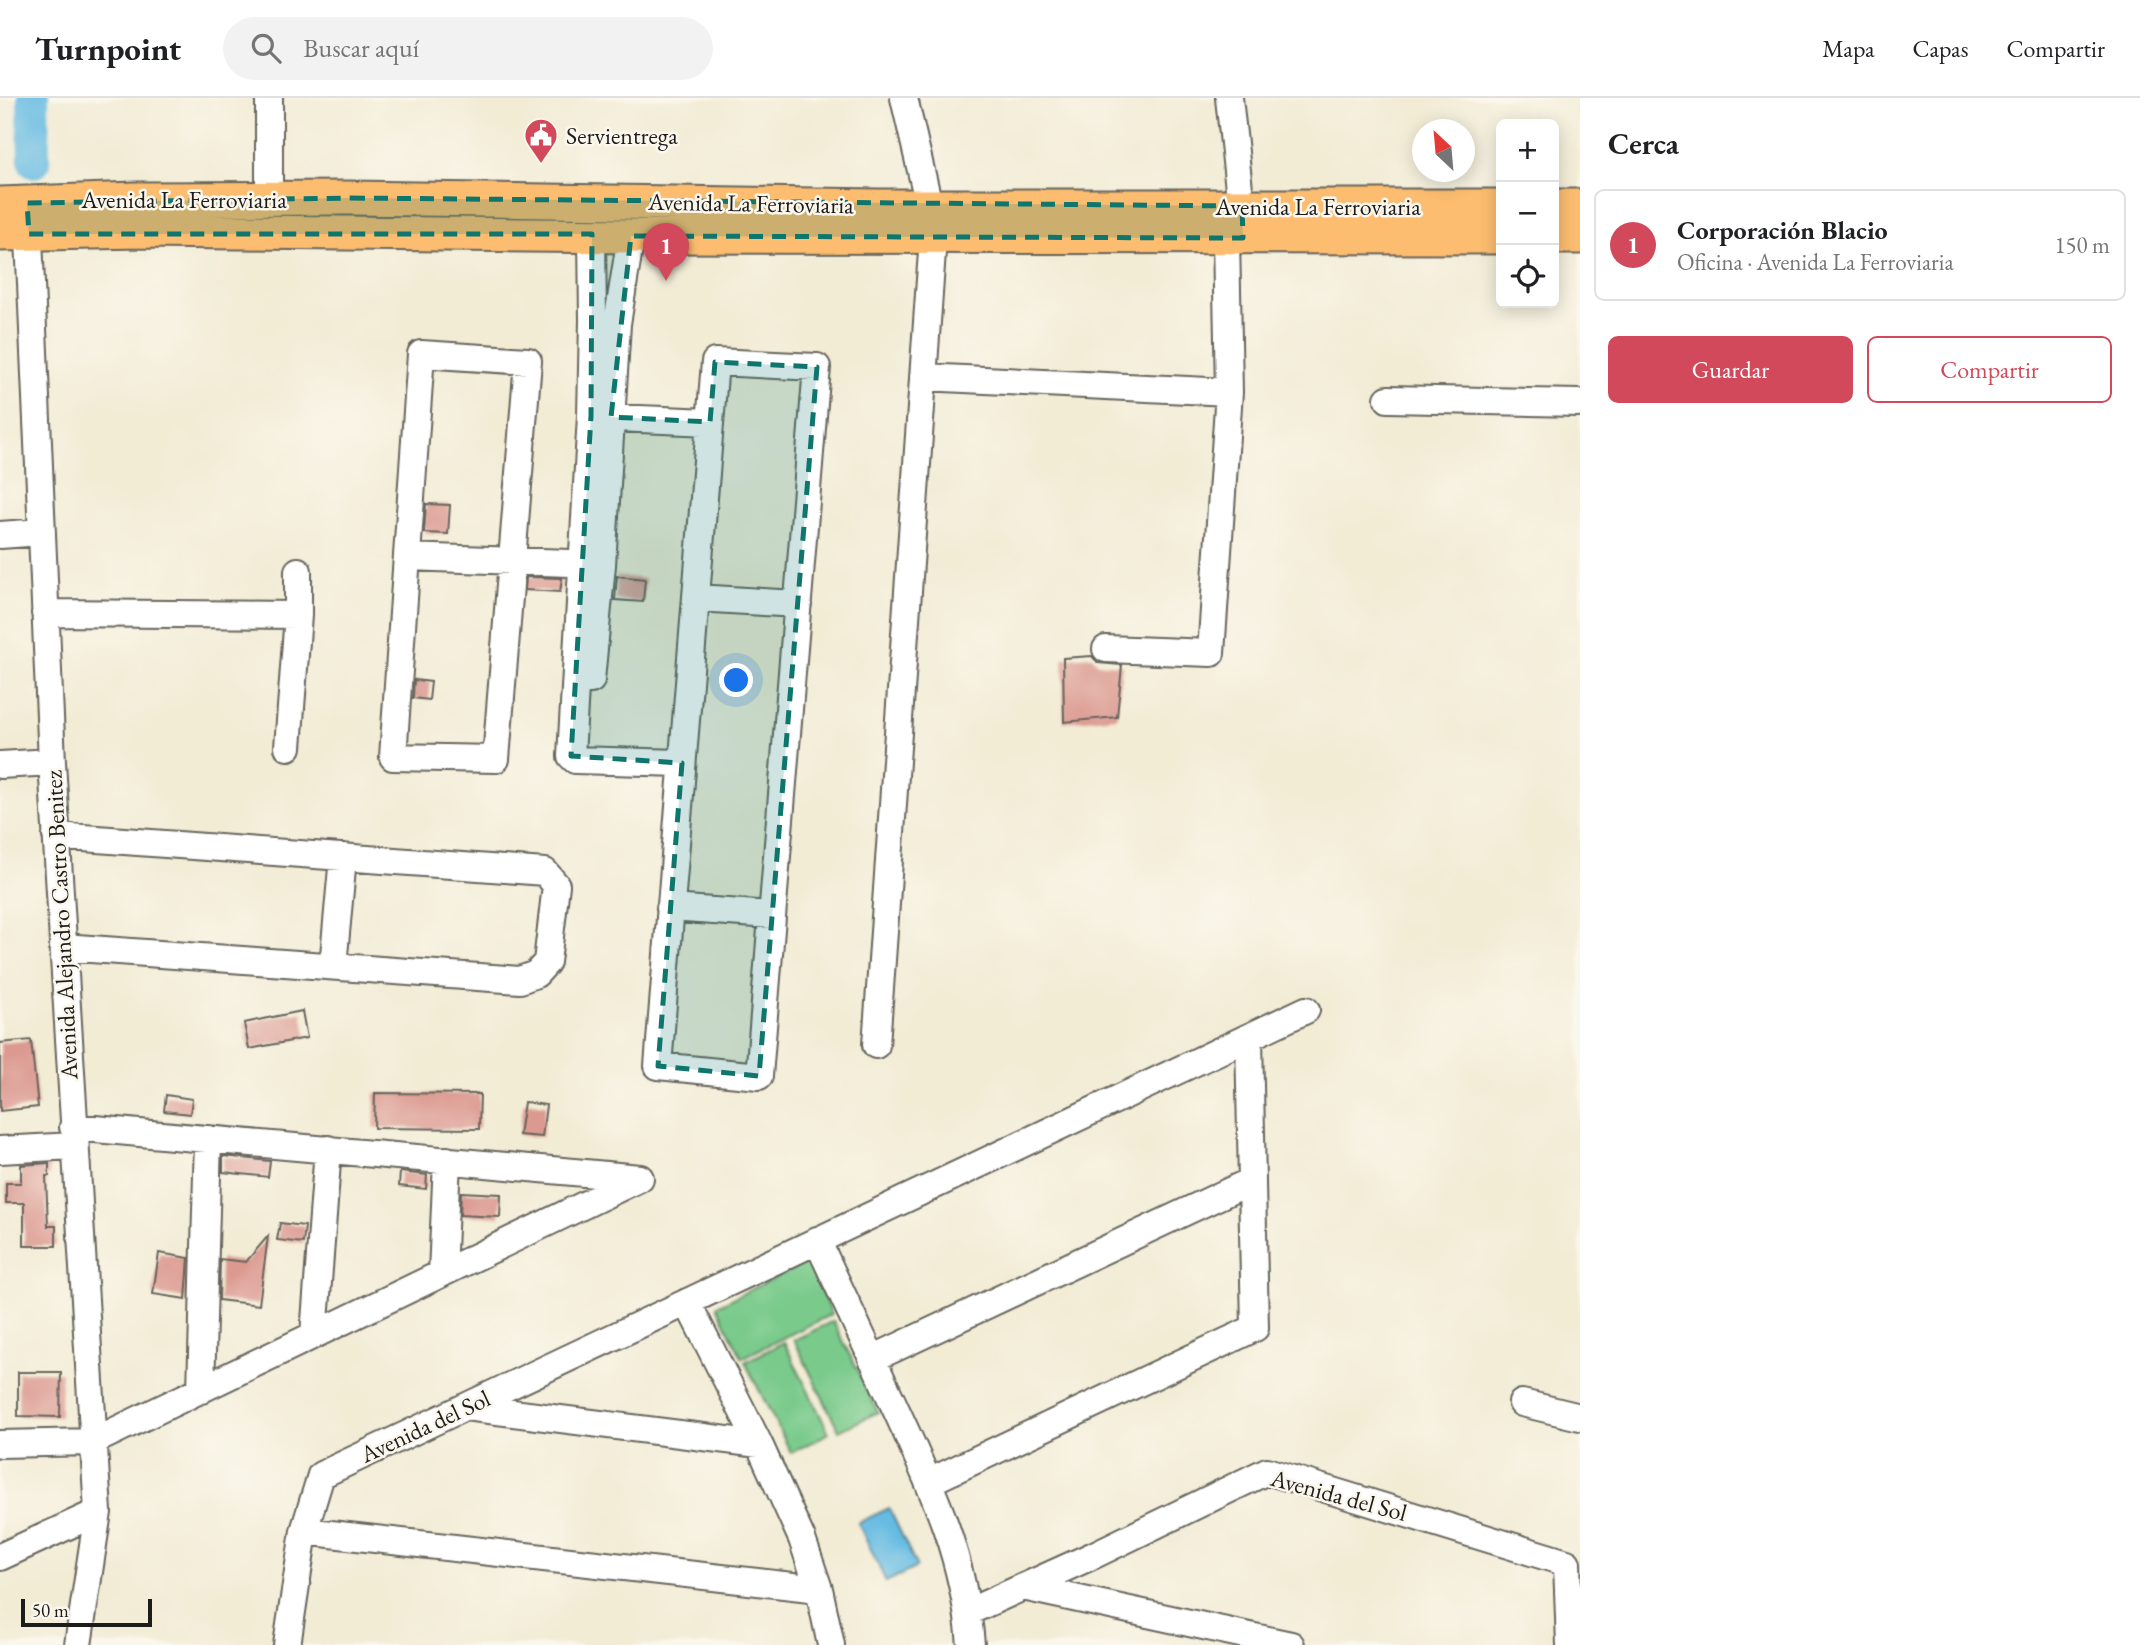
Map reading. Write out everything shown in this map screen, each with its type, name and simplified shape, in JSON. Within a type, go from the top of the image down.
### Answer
[{"type":"main road","name":"Avenida La Ferroviaria","points":[[14,219],[110,199],[269,199],[931,221],[1237,227],[1311,238],[1496,237]]},
{"type":"main road","name":"Avenida La Ferroviaria","points":[[1237,227],[1398,206],[1496,206]]},
{"type":"main road","points":[[1311,238],[1303,232],[1305,221],[1314,218],[1368,218],[1398,206]]},
{"type":"main road","points":[[1559,206],[1580,206]]},
{"type":"main road","name":"Avenida La Ferroviaria","points":[[14,219],[139,231],[631,236],[931,221]]},
{"type":"main road","points":[[1559,237],[1580,237]]},
{"type":"street","points":[[269,98],[269,199]]},
{"type":"street","points":[[876,1045],[923,377],[931,221],[904,98]]},
{"type":"street","points":[[1106,649],[1211,653],[1237,227],[1229,98]]},
{"type":"street","name":"Avenida Alejandro Castro Benitez","points":[[14,219],[41,532],[56,836],[98,1512],[79,1645]]},
{"type":"street","points":[[592,234],[593,320],[601,417]]},
{"type":"street","points":[[631,236],[601,417],[591,564],[570,747],[571,756],[575,760],[682,763]]},
{"type":"street","points":[[421,354],[528,361],[514,561],[496,759],[393,757],[421,354]]},
{"type":"street","points":[[715,362],[817,367],[759,1076],[658,1066],[710,422],[715,362]]},
{"type":"street","points":[[923,377],[1229,392]]},
{"type":"street","points":[[1388,399],[1580,403]]},
{"type":"street","points":[[601,417],[710,422]]},
{"type":"street","points":[[0,535],[41,532]]},
{"type":"street","points":[[407,557],[591,564]]},
{"type":"street","points":[[288,747],[298,615],[298,571]]},
{"type":"street","points":[[696,598],[798,604]]},
{"type":"street","points":[[45,613],[298,615]]},
{"type":"street","points":[[0,765],[52,762]]},
{"type":"street","points":[[56,836],[545,872],[556,885],[547,962],[536,974],[520,980],[63,947]]},
{"type":"street","points":[[333,966],[343,857]]},
{"type":"street","points":[[670,908],[772,915]]},
{"type":"street","name":"Avenida del Sol","points":[[287,1645],[304,1531],[321,1475],[1306,1010]]},
{"type":"street","points":[[929,1482],[1255,1328],[1249,1037]]},
{"type":"street","points":[[0,1150],[74,1137],[208,1139],[640,1178],[92,1442],[0,1444]]},
{"type":"street","points":[[201,1390],[208,1139]]},
{"type":"street","points":[[314,1335],[328,1150]]},
{"type":"street","points":[[442,1273],[447,1160]]},
{"type":"street","points":[[872,1359],[1251,1181]]},
{"type":"street","points":[[817,1240],[929,1482],[954,1547],[968,1612],[971,1645]]},
{"type":"street","points":[[687,1302],[759,1444],[802,1539],[819,1589],[831,1645]]},
{"type":"street","points":[[1522,1403],[1580,1417]]},
{"type":"street","points":[[465,1407],[759,1444]]},
{"type":"street","name":"Avenida del Sol","points":[[968,1612],[1094,1555],[1267,1471],[1567,1563],[1570,1645]]},
{"type":"street","points":[[0,1557],[98,1512]]},
{"type":"street","points":[[304,1531],[819,1589]]},
{"type":"street","points":[[1086,1600],[1094,1555]]},
{"type":"street","points":[[1023,1587],[1291,1645]]},
{"type":"highlighted area","points":[[351,198],[1242,206],[1243,238],[631,236],[611,417],[710,422],[715,362],[817,367],[759,1076],[658,1066],[682,763],[571,756],[591,416],[592,234],[29,234],[27,203]]},
{"type":"green space","points":[[807,1262],[832,1314],[742,1358],[717,1306]]},
{"type":"green space","points":[[833,1321],[878,1412],[839,1431],[794,1340]]},
{"type":"green space","points":[[784,1342],[829,1433],[791,1453],[745,1362]]},
{"type":"water","points":[[889,1508],[917,1567],[886,1582],[858,1523]]},
{"type":"building","points":[[426,504],[450,505],[448,534],[424,533]]},
{"type":"building","points":[[617,576],[645,579],[643,602],[615,600]]},
{"type":"building","points":[[526,577],[562,578],[560,592],[525,590]]},
{"type":"building","points":[[1092,656],[1098,663],[1122,665],[1117,717],[1064,722],[1063,658]]},
{"type":"building","points":[[414,680],[431,682],[429,700],[413,698]]},
{"type":"building","points":[[302,1011],[307,1038],[249,1049],[244,1023]]},
{"type":"building","points":[[31,1040],[38,1107],[0,1111],[0,1043]]},
{"type":"building","points":[[375,1093],[480,1094],[479,1129],[374,1128]]},
{"type":"building","points":[[166,1095],[192,1099],[190,1114],[164,1111]]},
{"type":"building","points":[[524,1102],[546,1105],[542,1137],[519,1135]]},
{"type":"building","points":[[223,1156],[270,1161],[268,1177],[223,1172]]},
{"type":"building","points":[[49,1163],[49,1176],[46,1176],[48,1226],[56,1226],[56,1246],[24,1246],[24,1203],[6,1203],[6,1183],[21,1183],[21,1165]]},
{"type":"building","points":[[400,1172],[427,1175],[426,1189],[399,1186]]},
{"type":"building","points":[[461,1192],[501,1194],[500,1217],[460,1215]]},
{"type":"building","points":[[280,1223],[305,1226],[303,1243],[277,1240]]},
{"type":"building","points":[[268,1236],[259,1305],[219,1300],[220,1259],[246,1262]]},
{"type":"building","points":[[159,1253],[189,1258],[186,1299],[153,1294]]},
{"type":"building","points":[[18,1372],[61,1372],[60,1417],[18,1416]]},
{"type":"waterway","points":[[33,98],[34,162]]},
{"type":"place","name":"Servientrega","points":[[541,165]]},
{"type":"place","name":"Corporación Blacio","points":[[666,281]]}]
